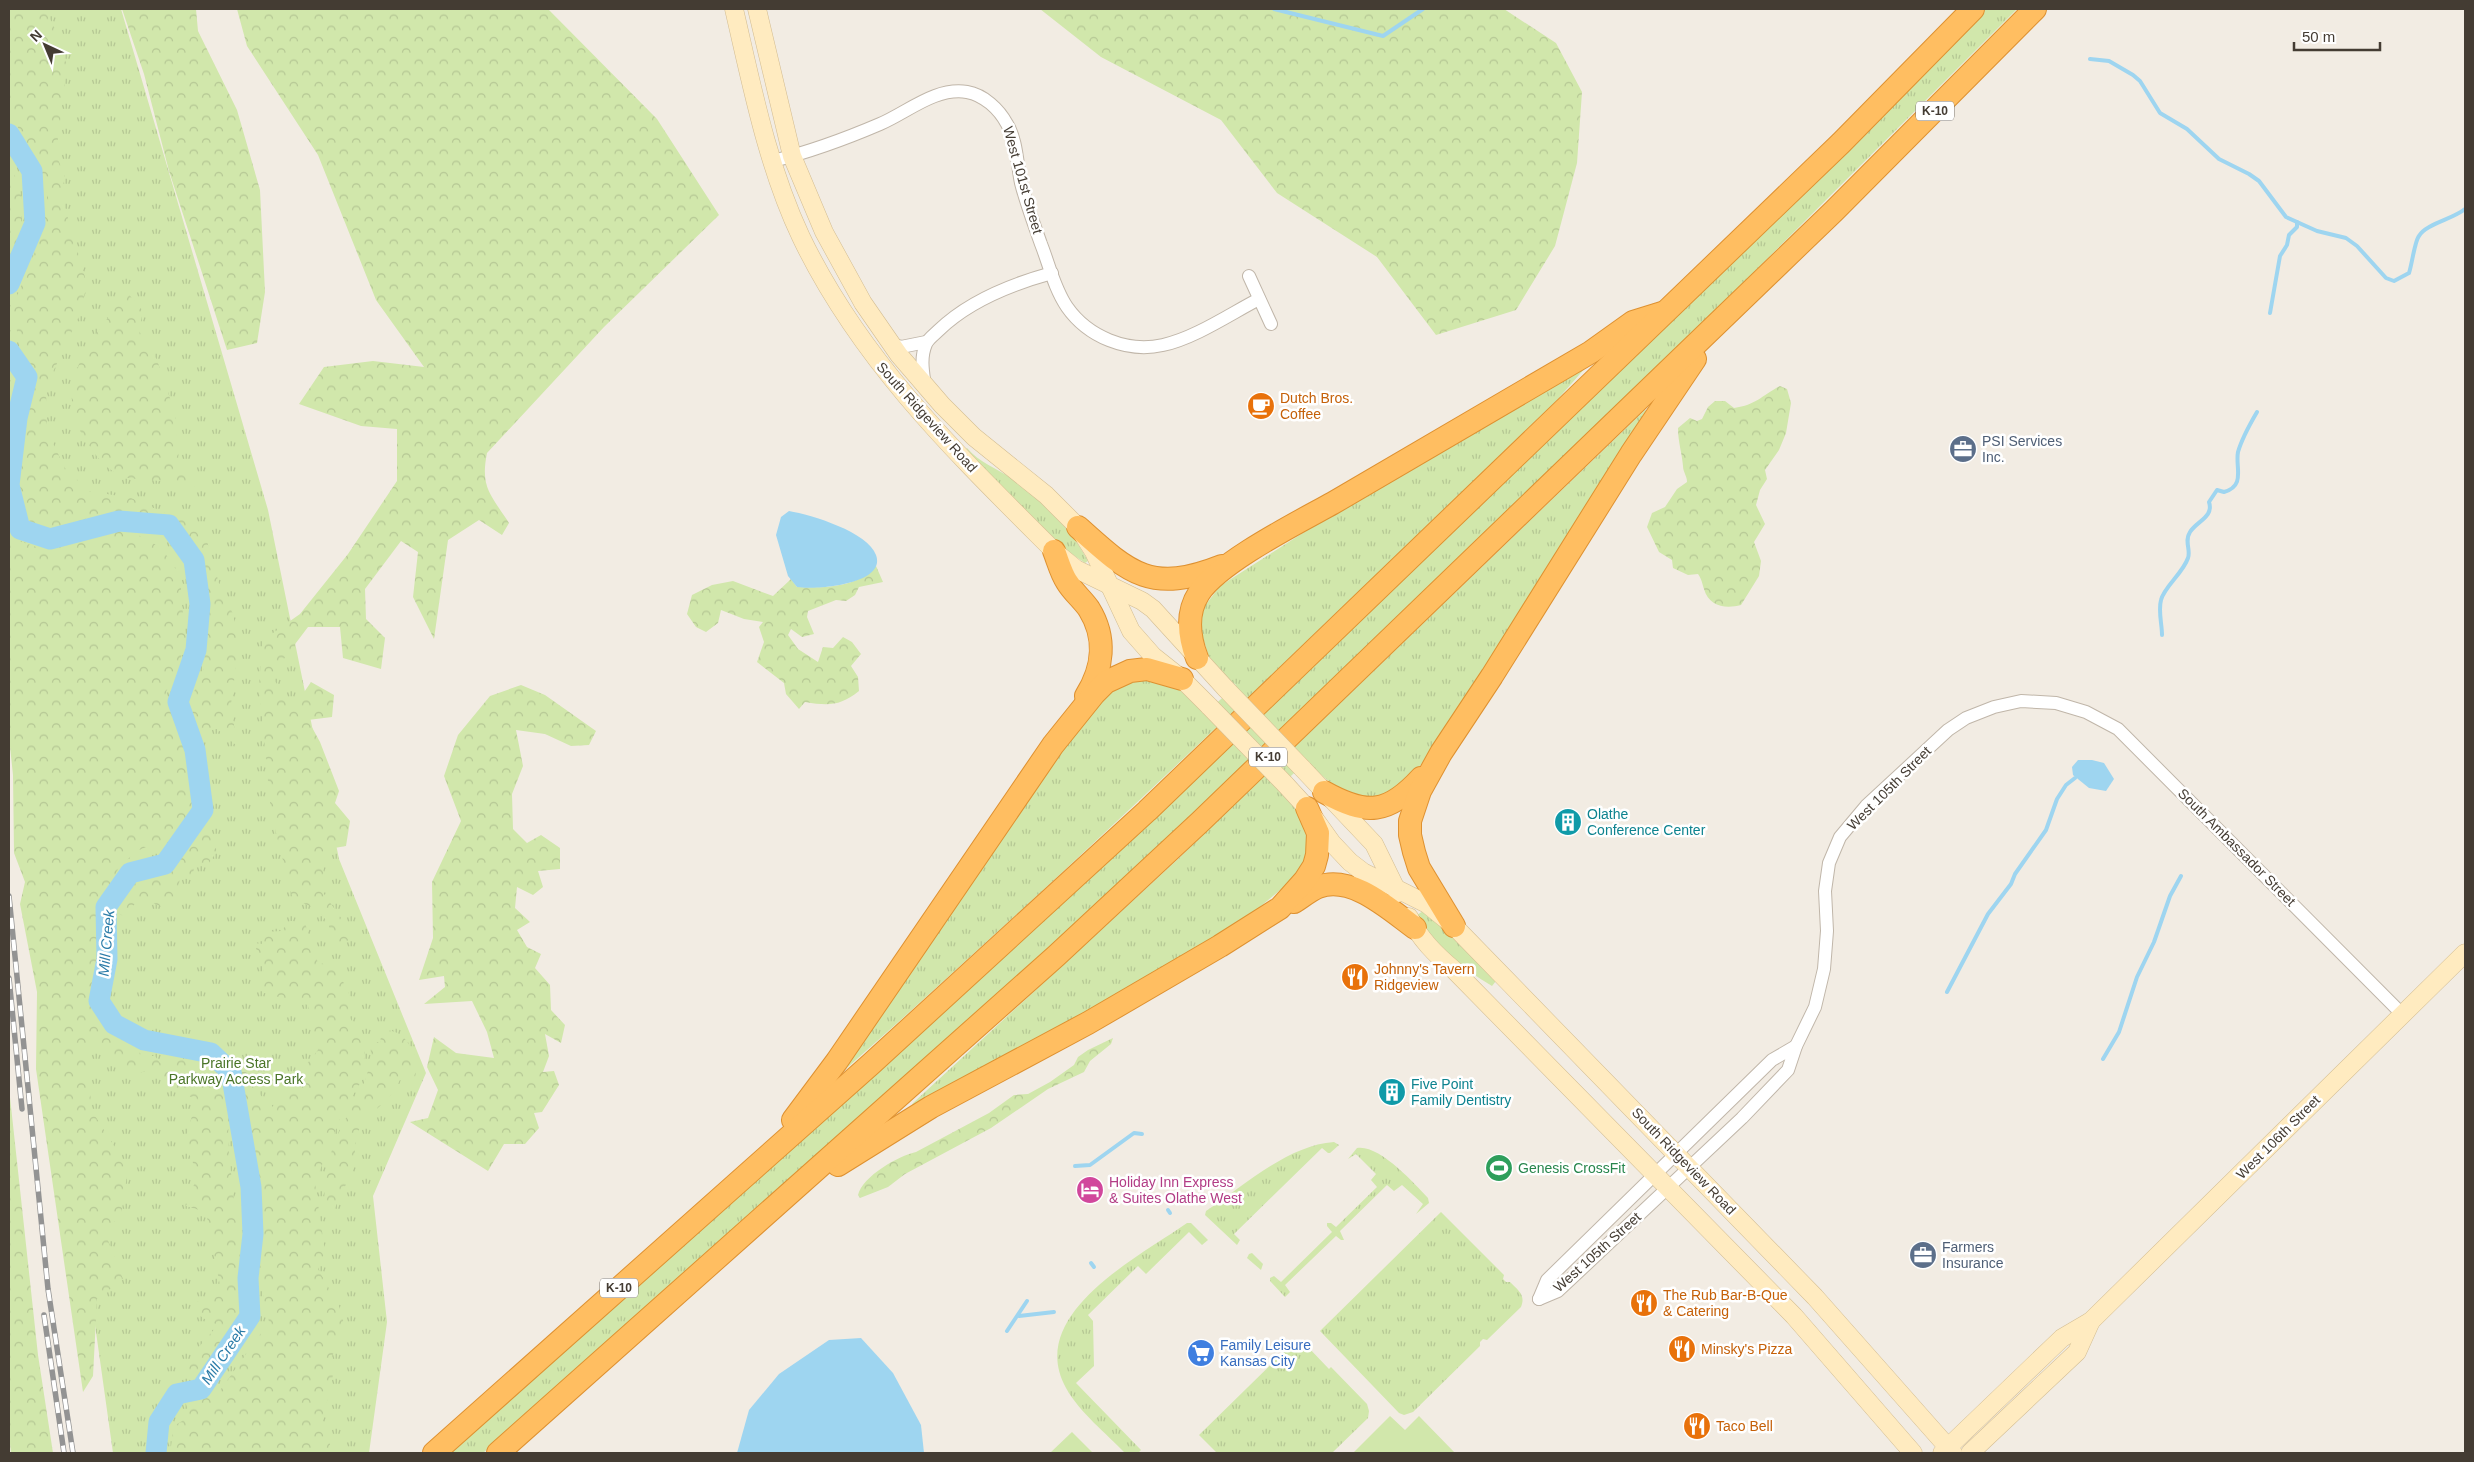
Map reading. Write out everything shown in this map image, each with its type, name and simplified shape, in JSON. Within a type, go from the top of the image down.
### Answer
[{"type":"highway","name":"K-10","points":[[434,1453],[760,1163],[1040,911],[1133,824],[1668,311],[1880,104],[1973,9]]},
{"type":"highway","name":"K-10","points":[[498,1453],[1056,956],[1200,822],[1717,324],[1916,130],[2035,9]]},
{"type":"highway","points":[[1197,658],[1191,642],[1191,615],[1199,594],[1222,570],[1245,554],[1591,352],[1633,322],[1668,311]]},
{"type":"highway","points":[[1324,792],[1352,807],[1386,806],[1403,797],[1425,774],[1492,676],[1656,414],[1717,324]]},
{"type":"highway","points":[[1078,527],[1117,562],[1151,578],[1174,580],[1196,575],[1245,554]]},
{"type":"highway","points":[[760,1163],[837,1061],[1053,745],[1098,674],[1102,655],[1101,641],[1089,610],[1067,582],[1054,550]]},
{"type":"highway","points":[[1053,745],[1094,694],[1106,682],[1117,676],[1130,671],[1147,669],[1182,679]]},
{"type":"highway","points":[[1441,753],[1413,808],[1410,835],[1419,868],[1454,926]]},
{"type":"highway","points":[[1280,908],[1305,880],[1317,855],[1318,833],[1307,808]]},
{"type":"highway","points":[[807,1179],[848,1161],[931,1107],[1088,1023],[1319,886],[1342,886],[1360,891],[1415,928]]},
{"type":"main road","name":"South Ridgeview Road","points":[[734,9],[773,161],[801,236],[842,312],[909,402],[1054,550],[1076,569],[1142,601],[1153,609],[1226,690],[1374,844],[1415,928],[1430,949],[1454,970],[1667,1189],[1794,1316],[1913,1453]]},
{"type":"main road","name":"South Ridgeview Road","points":[[757,9],[792,156],[811,204],[835,254],[863,303],[910,368],[974,437],[1046,496],[1078,527],[1094,552],[1123,617],[1141,645],[1182,679],[1285,784],[1307,808],[1332,843],[1350,862],[1397,890],[1427,904],[1454,926],[1815,1297],[1948,1451]]},
{"type":"main road","points":[[882,368],[896,365],[910,368]]},
{"type":"main road","name":"West 106th Street","points":[[1948,1451],[2062,1338],[2091,1321],[2465,953]]},
{"type":"main road","name":"West 106th Street","points":[[1970,1453],[2077,1352],[2091,1321]]},
{"type":"street","name":"West 101st Street","points":[[773,161],[792,156],[879,124],[941,93],[968,92],[996,109],[1008,126],[1022,186],[1052,273],[1066,306],[1086,327],[1111,341],[1139,347],[1164,345],[1259,299]]},
{"type":"street","points":[[892,344],[901,347],[926,342],[959,314],[978,302],[997,292],[1052,273]]},
{"type":"street","points":[[1249,276],[1271,324]]},
{"type":"street","points":[[925,386],[922,360],[926,342]]},
{"type":"street","name":"West 105th Street","points":[[1796,1046],[1772,1060],[1676,1153],[1547,1280],[1539,1299],[1558,1291],[1768,1094],[1788,1070],[1796,1046],[1815,1007],[1826,956],[1826,877],[1834,850],[1847,828],[1866,806],[1939,738],[1966,718],[1994,707],[2021,701],[2056,703]]},
{"type":"street","name":"South Ambassador Street","points":[[2056,703],[2086,712],[2104,720],[2131,740],[2402,1014]]},
{"type":"green space","name":"Prairie Star Parkway Access Park","points":[[9,9],[121,9],[268,510],[339,859],[426,1073],[373,1196],[387,1322],[369,1453],[113,1453],[9,712]]},
{"type":"green space","points":[[9,9],[45,9],[56,31],[67,66],[56,154],[65,177],[61,194],[87,284],[80,314],[46,387],[47,431],[65,468],[89,491],[131,498],[165,513],[97,514],[65,527],[34,527],[26,516],[14,480],[21,413],[32,375],[21,357],[13,306],[39,242],[47,208],[47,188],[33,163],[9,106]]},
{"type":"green space","points":[[122,9],[196,9],[198,31],[237,110],[260,190],[265,292],[257,343],[227,350],[169,171],[144,74]]},
{"type":"green space","points":[[237,9],[548,9],[657,119],[719,215],[604,327],[487,453],[485,465],[486,483],[492,498],[509,523],[502,535],[479,520],[448,540],[434,639],[413,597],[418,552],[401,541],[365,589],[366,619],[385,638],[381,669],[343,658],[340,627],[308,627],[271,676],[294,707],[311,682],[334,695],[332,717],[308,720],[320,742],[339,791],[335,803],[350,821],[346,846],[323,850],[324,894],[356,939],[334,943],[329,926],[321,914],[310,906],[293,900],[271,813],[259,685],[263,640],[300,614],[348,554],[397,481],[397,429],[361,426],[299,404],[324,367],[373,361],[424,367],[376,300],[318,155],[247,46]]},
{"type":"green space","points":[[1040,9],[1504,9],[1556,43],[1582,92],[1577,163],[1555,246],[1516,310],[1436,335],[1377,257],[1277,193],[1221,120],[1101,57]]},
{"type":"green space","points":[[1986,9],[2017,9],[1677,349],[1106,897],[483,1453],[448,1453],[1946,51]]},
{"type":"green space","points":[[9,166],[20,191],[22,216],[9,268]]},
{"type":"green space","points":[[126,291],[143,311],[139,331],[157,360],[175,413],[179,462],[203,488],[130,478],[118,474],[102,462],[94,452],[86,441],[76,419],[72,398],[74,379],[80,361]]},
{"type":"green space","points":[[1587,366],[1557,400],[1202,741],[1022,910],[839,1075],[1057,752],[1107,693],[1134,680],[1148,679],[1177,687],[1205,714],[1236,685],[1211,664],[1200,628],[1204,607],[1220,586],[1403,469]]},
{"type":"green space","points":[[1780,386],[1787,389],[1791,403],[1786,433],[1779,450],[1765,470],[1767,479],[1760,490],[1756,505],[1765,524],[1754,542],[1761,561],[1759,576],[1741,605],[1730,607],[1719,605],[1710,600],[1706,595],[1698,574],[1688,575],[1673,568],[1672,560],[1659,552],[1647,527],[1652,513],[1665,507],[1677,489],[1687,482],[1683,468],[1678,428],[1690,418],[1697,421],[1702,419],[1708,407],[1715,401],[1725,401],[1734,408],[1742,407]]},
{"type":"green space","points":[[1645,410],[1649,412],[1475,688],[1415,773],[1401,786],[1387,794],[1373,798],[1360,797],[1333,785],[1307,761],[1277,789],[1299,812],[1309,835],[1306,861],[1292,880],[1248,917],[1049,1039],[909,1110],[913,1103],[1178,859]]},
{"type":"green space","points":[[967,448],[983,462],[1024,487],[1045,505],[1065,526],[1088,561],[1085,563],[1060,546],[965,450]]},
{"type":"green space","points":[[175,513],[195,524],[205,534],[220,587],[233,614],[239,644],[231,704],[237,746],[217,729],[198,731],[186,711],[204,668],[206,623],[204,580],[192,544],[172,523]]},
{"type":"green space","points":[[9,525],[16,540],[45,550],[120,527],[151,541],[165,553],[181,577],[181,598],[186,636],[180,662],[166,692],[176,728],[189,755],[196,784],[198,810],[181,820],[162,840],[137,851],[119,867],[96,915],[104,960],[91,1005],[97,1021],[116,1022],[118,1032],[143,1056],[155,1056],[160,1063],[206,1057],[227,1079],[229,1155],[243,1280],[244,1316],[199,1379],[188,1370],[197,1349],[218,1325],[206,1320],[191,1309],[201,1298],[222,1296],[206,1212],[186,1206],[198,1174],[184,1143],[197,1099],[170,1090],[154,1067],[133,1076],[118,1065],[112,1050],[85,1045],[92,1111],[128,1168],[121,1216],[104,1230],[123,1279],[97,1299],[93,1376],[83,1392],[36,1069],[37,992],[20,904],[25,882],[14,853],[13,775],[9,737]]},
{"type":"green space","points":[[876,566],[883,582],[859,587],[855,595],[846,601],[836,600],[808,611],[807,617],[814,634],[802,637],[791,629],[788,635],[798,649],[818,662],[823,647],[833,648],[843,637],[852,642],[861,654],[851,666],[858,677],[859,691],[846,700],[834,704],[805,702],[799,709],[786,694],[784,683],[757,662],[764,642],[759,627],[763,622],[744,619],[721,610],[718,623],[706,632],[696,627],[687,614],[692,595],[712,585],[733,581],[773,596],[791,579],[797,587],[829,587],[850,583],[859,579]]},
{"type":"green space","points":[[521,685],[545,695],[596,731],[589,745],[571,746],[545,734],[516,730],[523,766],[512,794],[513,829],[527,843],[541,835],[560,848],[560,869],[538,871],[543,887],[533,895],[517,887],[515,908],[530,922],[517,930],[527,947],[541,954],[535,968],[550,985],[551,1010],[565,1025],[561,1043],[545,1034],[549,1056],[543,1072],[554,1071],[559,1085],[542,1112],[534,1113],[539,1128],[525,1144],[504,1144],[488,1171],[410,1122],[428,1118],[438,1090],[427,1067],[434,1037],[456,1053],[494,1058],[487,1032],[472,1001],[424,1004],[445,987],[444,976],[419,980],[433,938],[432,882],[461,821],[444,776],[458,735],[490,696]]},
{"type":"green space","points":[[208,829],[217,851],[209,863],[195,863],[192,879],[180,878],[174,913],[140,897],[125,917],[114,911],[132,881],[147,878],[157,870],[166,867],[189,837]]},
{"type":"green space","points":[[1423,911],[1437,921],[1496,981],[1492,986],[1460,964],[1432,937],[1417,915]]},
{"type":"green space","points":[[290,921],[305,923],[318,963],[335,965],[352,1000],[350,1018],[366,1042],[361,1082],[342,1113],[315,1183],[325,1252],[318,1269],[339,1306],[346,1331],[332,1356],[335,1366],[322,1423],[332,1450],[329,1453],[170,1453],[174,1426],[190,1416],[184,1398],[199,1394],[216,1396],[269,1322],[256,1263],[258,1200],[237,1073],[248,1071],[269,1111],[318,1050],[308,1005],[264,993],[263,967],[254,943],[263,944],[266,932],[281,931]]},
{"type":"green space","points":[[382,1030],[396,1032],[406,1040],[418,1063],[415,1077],[404,1069],[398,1084],[389,1098],[377,1109],[363,1117],[355,1143],[355,1165],[334,1210],[326,1211],[325,1178],[330,1157],[337,1136],[367,1074],[371,1052],[370,1040],[380,1043]]},
{"type":"green space","points":[[1113,1038],[1111,1044],[1090,1061],[1084,1072],[1048,1089],[991,1128],[905,1174],[888,1187],[860,1198],[858,1195],[861,1188],[874,1174],[891,1162],[916,1152],[989,1113],[1014,1095],[1028,1094],[1050,1082],[1074,1065],[1078,1057],[1088,1050]]},
{"type":"green space","points":[[9,1088],[38,1355],[53,1453],[11,1453],[9,1435]]},
{"type":"green space","points":[[1334,1142],[1339,1145],[1330,1153],[1322,1148],[1234,1234],[1240,1240],[1237,1245],[1205,1215],[1206,1211],[1267,1168],[1300,1151]]},
{"type":"green space","points":[[1357,1148],[1366,1148],[1375,1152],[1396,1166],[1428,1198],[1429,1203],[1416,1214],[1423,1204],[1402,1185],[1394,1191],[1387,1185],[1340,1231],[1344,1240],[1336,1236],[1285,1285],[1290,1292],[1285,1297],[1270,1281],[1270,1278],[1274,1276],[1281,1282],[1332,1232],[1327,1223],[1331,1223],[1336,1227],[1377,1187],[1371,1180],[1376,1174],[1356,1154],[1348,1159]]},
{"type":"green space","points":[[1441,1212],[1504,1275],[1503,1279],[1506,1282],[1510,1282],[1518,1290],[1523,1299],[1521,1307],[1487,1340],[1483,1339],[1480,1342],[1480,1346],[1413,1412],[1404,1415],[1399,1413],[1320,1331]]},
{"type":"green space","points":[[1187,1223],[1191,1223],[1208,1240],[1202,1245],[1189,1232],[1146,1274],[1138,1266],[1088,1315],[1093,1321],[1094,1366],[1076,1383],[1141,1450],[1138,1453],[1125,1453],[1086,1414],[1066,1388],[1057,1361],[1061,1336],[1074,1312],[1093,1290],[1142,1253]]},
{"type":"green space","points":[[1252,1253],[1263,1264],[1261,1270],[1247,1258]]},
{"type":"green space","points":[[1295,1341],[1304,1349],[1307,1346],[1329,1369],[1331,1367],[1367,1404],[1368,1418],[1332,1453],[1217,1453],[1199,1435]]},
{"type":"green space","points":[[1390,1416],[1405,1430],[1419,1416],[1455,1453],[1353,1453]]},
{"type":"green space","points":[[1072,1432],[1093,1453],[1050,1453]]},
{"type":"water","points":[[789,511],[825,521],[862,539],[871,547],[876,555],[876,565],[871,573],[860,579],[832,586],[797,587],[788,576],[776,535],[781,517]]},
{"type":"water","points":[[2078,760],[2092,760],[2104,763],[2114,779],[2106,791],[2089,788],[2073,775],[2072,767]]},
{"type":"water","points":[[861,1338],[893,1373],[921,1425],[924,1453],[737,1453],[749,1410],[779,1374],[829,1340]]},
{"type":"waterway","points":[[1274,9],[1383,36],[1423,9]]},
{"type":"waterway","points":[[2090,59],[2109,61],[2133,75],[2140,81],[2160,113],[2187,129],[2219,159],[2259,181],[2286,217],[2317,231],[2346,238],[2357,246],[2386,278],[2394,281],[2409,273],[2416,242],[2422,232],[2465,209]]},
{"type":"waterway","name":"Mill Creek","points":[[9,134],[32,171],[35,223],[9,284]]},
{"type":"waterway","points":[[2270,313],[2280,256],[2287,245],[2289,235],[2297,227],[2297,222]]},
{"type":"waterway","name":"Mill Creek","points":[[9,351],[27,377],[17,418],[9,485],[20,529],[50,539],[119,521],[169,525],[194,560],[200,604],[196,650],[178,702],[195,750],[203,810],[165,864],[130,873],[106,907],[107,959],[99,1001],[114,1024],[144,1040],[211,1053],[231,1072],[251,1187],[253,1234],[248,1278],[250,1316],[201,1389],[177,1394],[159,1422],[156,1453]]},
{"type":"waterway","points":[[2162,635],[2161,600],[2166,590],[2186,564],[2189,555],[2188,535],[2207,515],[2210,507],[2209,502],[2217,490],[2224,492],[2235,485],[2238,475],[2238,452],[2257,412]]},
{"type":"waterway","points":[[1947,992],[1988,914],[2011,884],[2015,874],[2046,830],[2057,799],[2066,785],[2075,778]]},
{"type":"waterway","points":[[2103,1059],[2119,1032],[2137,977],[2154,942],[2170,896],[2181,876]]},
{"type":"waterway","points":[[1075,1166],[1090,1165],[1134,1133],[1142,1134]]},
{"type":"waterway","points":[[1091,1263],[1094,1267]]},
{"type":"waterway","points":[[1007,1331],[1027,1301]]},
{"type":"waterway","points":[[1019,1316],[1054,1312]]},
{"type":"railway","points":[[9,896],[48,1289],[73,1453]]},
{"type":"railway","points":[[9,978],[22,1109]]},
{"type":"railway","points":[[44,1315],[64,1453]]},
{"type":"place","name":"Dutch Bros. Coffee","points":[[1261,406]]},
{"type":"place","name":"PSI Services Inc.","points":[[1963,449]]},
{"type":"place","name":"Olathe Conference Center","points":[[1568,822]]},
{"type":"place","name":"Johnny's Tavern Ridgeview","points":[[1355,977]]},
{"type":"place","name":"Five Point Family Dentistry","points":[[1392,1092]]},
{"type":"place","name":"Genesis CrossFit","points":[[1499,1168]]},
{"type":"place","name":"Holiday Inn Express & Suites Olathe West","points":[[1090,1190]]},
{"type":"place","name":"Farmers Insurance","points":[[1923,1255]]},
{"type":"place","name":"The Rub Bar-B-Que & Catering","points":[[1644,1303]]},
{"type":"place","name":"Minsky's Pizza","points":[[1682,1349]]},
{"type":"place","name":"Family Leisure Kansas City","points":[[1201,1353]]},
{"type":"place","name":"Taco Bell","points":[[1697,1426]]}]
